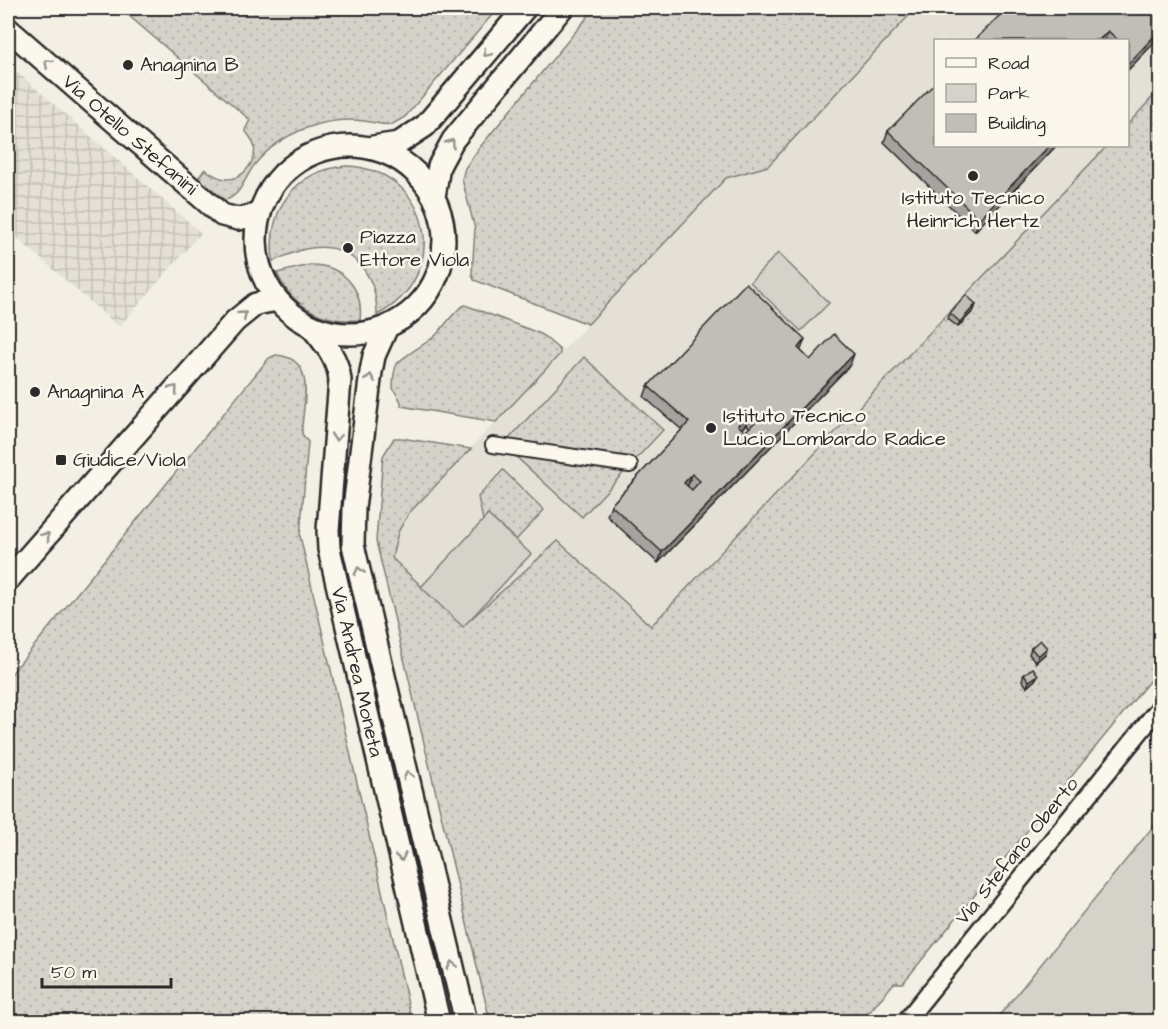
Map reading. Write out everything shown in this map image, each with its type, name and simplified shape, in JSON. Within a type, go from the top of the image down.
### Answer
[{"type":"street","points":[[368,147],[388,153],[406,164],[421,178],[434,197],[441,216],[444,238],[439,270],[421,302],[411,312],[387,327],[359,333],[310,325],[291,313],[277,300],[262,273],[256,251],[260,214],[275,183],[286,170],[316,152],[333,147],[368,147],[399,143],[425,126],[525,8]]},
{"type":"street","points":[[434,197],[439,166],[453,140],[562,8]]},
{"type":"street","name":"Via Otello Stefanini","points":[[8,29],[222,215],[238,219],[260,214]]},
{"type":"street","points":[[8,580],[235,321],[256,304],[277,300]]},
{"type":"street","name":"Via Andrea Moneta","points":[[310,325],[331,352],[339,373],[340,397],[328,539],[439,1022]]},
{"type":"street","name":"Via Andrea Moneta","points":[[387,327],[374,356],[371,372],[352,527],[353,545],[465,1022]]},
{"type":"street","points":[[493,445],[630,465]]},
{"type":"street","name":"Via Stefano Oberto","points":[[905,1022],[1161,707]]},
{"type":"shaded area","points":[[916,8],[1160,8],[1160,89],[1129,123],[1129,39],[934,39],[934,147],[1106,147],[651,627],[558,542],[463,627],[392,558],[398,532],[409,513],[727,178],[768,166]]},
{"type":"shaded area","points":[[16,71],[201,233],[119,327],[8,230],[8,80]]},
{"type":"green space","points":[[120,8],[498,8],[405,117],[391,125],[349,120],[305,128],[267,152],[252,168],[235,195],[225,200],[198,178],[205,169],[226,179],[239,176],[244,172],[254,155],[253,142],[245,130],[250,120]]},
{"type":"green space","points":[[595,8],[916,8],[768,166],[726,178],[588,324],[474,280],[472,274],[475,229],[462,179],[465,168],[480,147]]},
{"type":"green space","points":[[1160,89],[1160,668],[903,983],[894,983],[862,1021],[490,1021],[376,541],[383,456],[394,438],[471,449],[409,513],[398,532],[392,558],[463,626],[558,541],[651,626],[1106,147],[1129,147],[1129,123]]},
{"type":"green space","name":"Piazza Ettore Viola","points":[[347,166],[376,172],[399,185],[414,205],[423,227],[424,252],[416,276],[401,298],[377,315],[376,300],[366,273],[348,254],[321,247],[305,249],[273,261],[272,242],[275,225],[288,196],[312,175],[328,169]]},
{"type":"green space","points":[[778,253],[829,303],[801,331],[750,282]]},
{"type":"green space","points":[[309,265],[331,269],[348,280],[358,297],[360,320],[334,319],[322,315],[300,304],[291,295],[277,273]]},
{"type":"green space","points":[[465,305],[541,334],[560,350],[560,354],[496,422],[401,406],[393,388],[397,364],[436,335]]},
{"type":"green space","points":[[276,355],[289,358],[297,364],[305,382],[302,434],[308,442],[300,536],[412,1021],[8,1021],[8,678],[269,358]]},
{"type":"green space","points":[[584,357],[663,430],[634,461],[505,443]]},
{"type":"green space","points":[[513,454],[627,469],[582,517]]},
{"type":"green space","points":[[503,470],[544,510],[516,540],[488,515],[483,520],[478,497]]},
{"type":"green space","points":[[488,515],[531,554],[463,627],[421,587]]},
{"type":"green space","points":[[1160,818],[1160,1021],[995,1021]]},
{"type":"building","points":[[1007,8],[1161,8],[1161,29],[1129,63],[1129,39],[1117,39],[1108,31],[1100,39],[976,39]]},
{"type":"building","name":"Istituto Tecnico Heinrich Hertz","points":[[934,84],[934,147],[1048,147],[979,219],[888,131]]},
{"type":"building","name":"Istituto Tecnico Lucio Lombardo Radice","points":[[746,283],[805,339],[798,348],[810,360],[834,334],[854,354],[662,552],[611,505],[689,422],[648,386]],"holes":[[[750,413],[757,420],[745,432],[738,425]],[[692,474],[700,481],[692,490],[684,483]]]},
{"type":"building","points":[[966,295],[976,304],[960,322],[950,313]]},
{"type":"building","points":[[8,435],[13,440],[8,447]]},
{"type":"building","points":[[1040,640],[1047,648],[1038,656],[1031,648]]},
{"type":"building","points":[[1033,668],[1038,675],[1029,681],[1024,674]]},
{"type":"place","name":"Anagnina B","points":[[128,65]]},
{"type":"place","name":"Istituto Tecnico Heinrich Hertz","points":[[973,176]]},
{"type":"place","name":"Piazza Ettore Viola","points":[[348,248]]},
{"type":"place","name":"Anagnina A","points":[[35,392]]},
{"type":"place","name":"Istituto Tecnico Lucio Lombardo Radice","points":[[711,428]]},
{"type":"place","name":"Giudice/Viola","points":[[61,460]]}]
